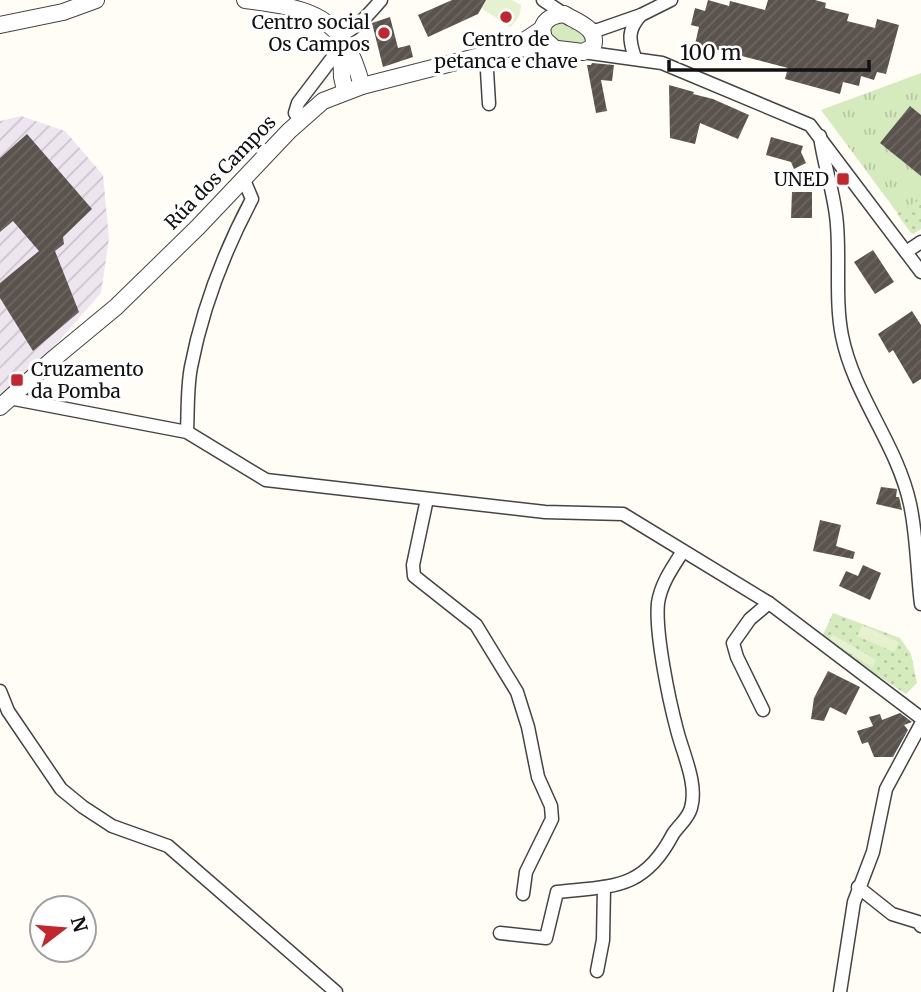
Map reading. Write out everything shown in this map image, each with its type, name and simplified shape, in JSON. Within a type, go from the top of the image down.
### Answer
[{"type":"street","points":[[0,25],[63,12],[96,0]]},
{"type":"street","points":[[245,0],[313,13],[328,22],[341,36],[362,86]]},
{"type":"street","points":[[300,120],[295,113],[298,103],[333,57],[341,36],[366,18],[381,0]]},
{"type":"street","points":[[543,0],[591,30],[641,15],[671,0]]},
{"type":"street","points":[[564,14],[548,19],[542,29],[544,39],[554,48],[662,63],[810,125],[921,272]]},
{"type":"street","points":[[635,58],[629,36],[632,26],[641,15]]},
{"type":"street","name":"Rúa dos Campos","points":[[514,47],[542,29]]},
{"type":"street","points":[[583,52],[595,44],[591,30]]},
{"type":"street","points":[[341,36],[345,90]]},
{"type":"street","name":"Rúa dos Campos","points":[[5,403],[116,307],[244,180],[300,120],[323,101],[345,90],[514,47],[554,48]]},
{"type":"street","points":[[486,54],[489,104]]},
{"type":"street","points":[[820,136],[824,165],[833,191],[837,225],[842,336],[861,393],[884,437],[910,503],[921,604]]},
{"type":"street","points":[[187,432],[190,369],[203,318],[238,226],[252,198],[244,180]]},
{"type":"street","points":[[906,252],[921,242]]},
{"type":"street","points":[[5,403],[187,432],[266,480],[545,512],[623,514],[769,603],[921,718]]},
{"type":"street","points":[[427,499],[413,565],[414,576],[476,625],[493,650],[517,692],[528,727],[538,777],[551,806],[552,818],[526,872],[523,894]]},
{"type":"street","points":[[500,933],[547,938],[557,891],[616,886],[635,878],[656,863],[676,830],[689,816],[693,787],[676,727],[658,621],[663,583],[683,551]]},
{"type":"street","points":[[763,710],[733,643],[750,619],[769,603]]},
{"type":"street","points":[[0,691],[8,711],[61,789],[112,826],[168,846],[336,992]]},
{"type":"street","points":[[841,992],[854,902],[873,852],[886,789],[921,724]]},
{"type":"street","points":[[597,971],[604,940],[604,887]]},
{"type":"street","points":[[858,887],[892,914],[918,922],[921,926]]},
{"type":"shaded area","points":[[21,116],[65,131],[103,175],[109,239],[101,293],[9,398],[0,393],[0,121]]},
{"type":"green space","name":"Centro de petanca e chave","points":[[469,0],[512,0],[521,5],[520,12],[510,27]]},
{"type":"green space","points":[[561,21],[585,33],[587,41],[582,45],[561,43],[552,38],[552,23]]},
{"type":"green space","points":[[921,73],[921,229],[913,234],[821,110]]},
{"type":"green space","points":[[919,200],[921,228],[911,233],[897,214]]},
{"type":"green space","points":[[833,613],[900,638],[911,654],[917,683],[906,694],[821,639]]},
{"type":"green space","points":[[862,625],[899,642],[894,652],[857,636]]},
{"type":"green space","points":[[832,634],[876,660],[872,667],[829,640]]},
{"type":"building","points":[[452,0],[486,0],[478,14],[428,37],[418,15]]},
{"type":"building","points":[[708,0],[729,6],[730,1],[765,10],[768,0],[815,0],[826,3],[825,8],[849,14],[847,21],[875,28],[877,19],[899,25],[886,74],[877,72],[874,80],[861,76],[859,86],[843,82],[840,94],[785,79],[788,68],[695,44],[699,27],[691,25],[695,8],[705,11]]},
{"type":"building","name":"Centro social Os Campos","points":[[390,17],[398,48],[410,45],[413,57],[383,67],[372,23]]},
{"type":"building","points":[[587,65],[614,65],[612,81],[601,80],[607,111],[596,113]]},
{"type":"building","points":[[669,85],[713,99],[749,115],[738,139],[700,123],[695,144],[670,138]]},
{"type":"building","points":[[910,106],[921,115],[921,176],[880,143]]},
{"type":"building","points":[[27,134],[92,209],[63,237],[64,244],[55,251],[79,312],[33,351],[0,298],[0,283],[39,251],[13,221],[0,232],[0,158]]},
{"type":"building","points":[[771,137],[803,146],[801,152],[806,163],[794,169],[791,162],[766,155]]},
{"type":"building","points":[[792,192],[812,192],[812,218],[791,218]]},
{"type":"building","points":[[873,250],[894,282],[875,294],[854,262]]},
{"type":"building","points":[[912,311],[921,325],[921,379],[913,384],[893,350],[889,353],[878,334]]},
{"type":"building","points":[[881,487],[897,489],[896,497],[899,497],[902,510],[876,504]]},
{"type":"building","points":[[820,520],[841,525],[836,546],[855,552],[853,559],[813,551]]},
{"type":"building","points":[[863,565],[881,573],[870,600],[839,586],[846,571],[858,576]]},
{"type":"building","points":[[828,671],[860,687],[846,715],[830,707],[824,721],[811,719],[814,698]]},
{"type":"building","points":[[900,713],[912,722],[904,725],[908,730],[893,757],[874,757],[868,742],[862,744],[857,731],[873,726],[869,717],[880,714],[882,720]]},
{"type":"place","name":"Centro de petanca e chave","points":[[506,17]]},
{"type":"place","name":"Centro social Os Campos","points":[[384,33]]},
{"type":"place","name":"UNED","points":[[843,179]]},
{"type":"place","name":"Cruzamento da Pomba","points":[[17,380]]}]
